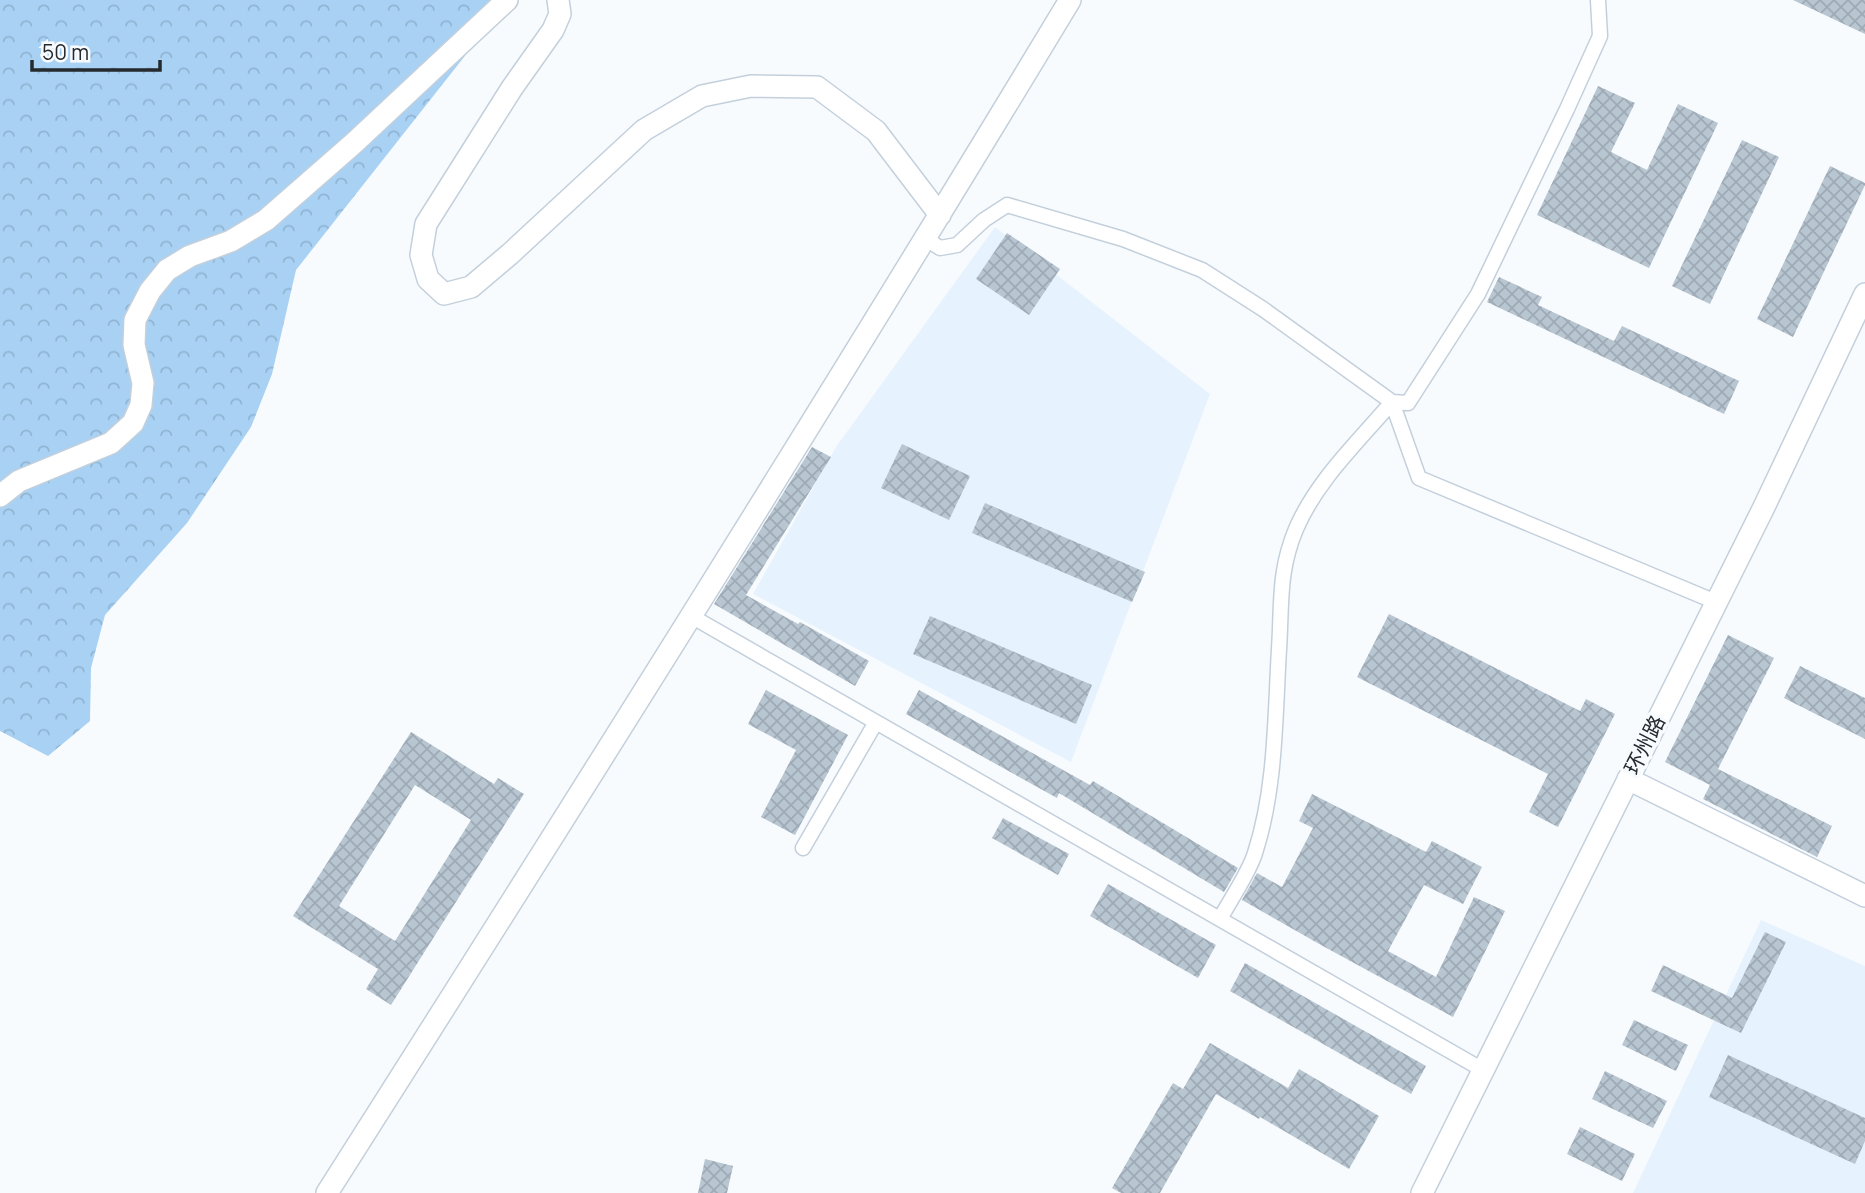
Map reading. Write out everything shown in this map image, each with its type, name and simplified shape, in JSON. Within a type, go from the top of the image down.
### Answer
[{"type":"street","points":[[0,496],[19,481],[111,443],[134,423],[141,405],[143,383],[134,345],[135,320],[150,291],[167,270],[190,256],[231,241],[266,220],[354,143],[507,0]]},
{"type":"street","points":[[558,0],[560,14],[553,30],[512,88],[426,224],[421,255],[428,279],[444,294],[471,287],[644,130],[702,96],[751,86],[817,87],[876,131],[940,215]]},
{"type":"street","points":[[327,1193],[691,616],[1070,0]]},
{"type":"street","points":[[925,238],[940,248],[957,245],[984,220],[1007,205],[1123,239],[1202,271],[1263,309],[1392,402],[1408,403],[1478,294],[1600,36],[1598,0]]},
{"type":"street","name":"环州路","points":[[1422,1193],[1764,507],[1865,294]]},
{"type":"street","points":[[1392,402],[1419,478],[1716,602]]},
{"type":"street","points":[[1220,919],[1254,856],[1270,793],[1281,629],[1281,589],[1292,540],[1303,513],[1324,481],[1392,402]]},
{"type":"street","points":[[691,616],[1483,1070]]},
{"type":"street","points":[[803,848],[876,722]]},
{"type":"street","points":[[1628,779],[1865,896]]},
{"type":"shaded area","points":[[995,227],[1210,394],[1071,762],[753,594],[836,447]]},
{"type":"shaded area","points":[[1761,920],[1865,966],[1865,1193],[1633,1193]]},
{"type":"green space","points":[[0,0],[509,0],[296,270],[272,374],[251,427],[187,523],[105,615],[91,668],[90,721],[48,756],[0,731]]},
{"type":"building","points":[[1793,0],[1865,0],[1865,34]]},
{"type":"building","points":[[1598,86],[1635,103],[1611,152],[1647,170],[1678,104],[1718,123],[1649,268],[1537,215]]},
{"type":"building","points":[[1742,140],[1779,157],[1710,304],[1672,286]]},
{"type":"building","points":[[1830,166],[1865,185],[1793,337],[1757,319]]},
{"type":"building","points":[[1007,233],[1060,269],[1029,315],[976,279]]},
{"type":"building","points":[[1499,277],[1542,297],[1538,305],[1614,341],[1622,326],[1739,381],[1724,414],[1487,302]]},
{"type":"building","points":[[902,444],[970,476],[949,520],[881,488]]},
{"type":"building","points":[[812,447],[831,457],[746,595],[869,661],[855,686],[714,604]]},
{"type":"building","points":[[985,503],[1145,572],[1132,602],[972,533]]},
{"type":"building","points":[[1389,614],[1580,711],[1586,699],[1615,714],[1558,827],[1529,812],[1548,774],[1357,677]]},
{"type":"building","points":[[930,616],[1092,685],[1076,724],[913,654]]},
{"type":"building","points":[[1728,635],[1774,658],[1718,769],[1832,826],[1817,857],[1703,799],[1710,785],[1665,762]]},
{"type":"building","points":[[1800,666],[1865,698],[1865,739],[1784,698]]},
{"type":"building","points":[[766,690],[848,735],[795,835],[761,817],[796,750],[748,724]]},
{"type":"building","points":[[919,690],[1090,785],[1093,781],[1238,868],[1224,892],[1059,793],[1057,798],[906,714]]},
{"type":"building","points":[[411,732],[494,784],[498,778],[524,794],[391,1005],[366,989],[378,969],[293,916]],"holes":[[[415,785],[471,820],[395,941],[339,906]]]},
{"type":"building","points":[[1312,794],[1426,852],[1432,841],[1482,867],[1463,904],[1424,885],[1388,951],[1436,977],[1474,897],[1505,911],[1453,1017],[1242,900],[1257,873],[1282,887],[1313,828],[1299,821]]},
{"type":"building","points":[[1003,818],[1069,854],[1058,875],[992,838]]},
{"type":"building","points":[[1108,884],[1216,945],[1198,978],[1090,916]]},
{"type":"building","points":[[1765,932],[1786,942],[1741,1033],[1651,991],[1663,965],[1732,998]]},
{"type":"building","points":[[1245,963],[1426,1066],[1411,1094],[1230,991]]},
{"type":"building","points":[[1634,1020],[1688,1045],[1676,1071],[1622,1045]]},
{"type":"building","points":[[1210,1043],[1288,1088],[1299,1069],[1379,1116],[1349,1169],[1216,1094],[1160,1193],[1121,1193],[1112,1188],[1173,1083],[1183,1089]]},
{"type":"building","points":[[1728,1055],[1865,1118],[1865,1141],[1855,1164],[1709,1097]]},
{"type":"building","points":[[1605,1071],[1667,1101],[1653,1128],[1592,1099]]},
{"type":"building","points":[[1580,1127],[1635,1154],[1622,1181],[1567,1154]]},
{"type":"building","points":[[705,1159],[733,1166],[727,1193],[698,1193]]}]
